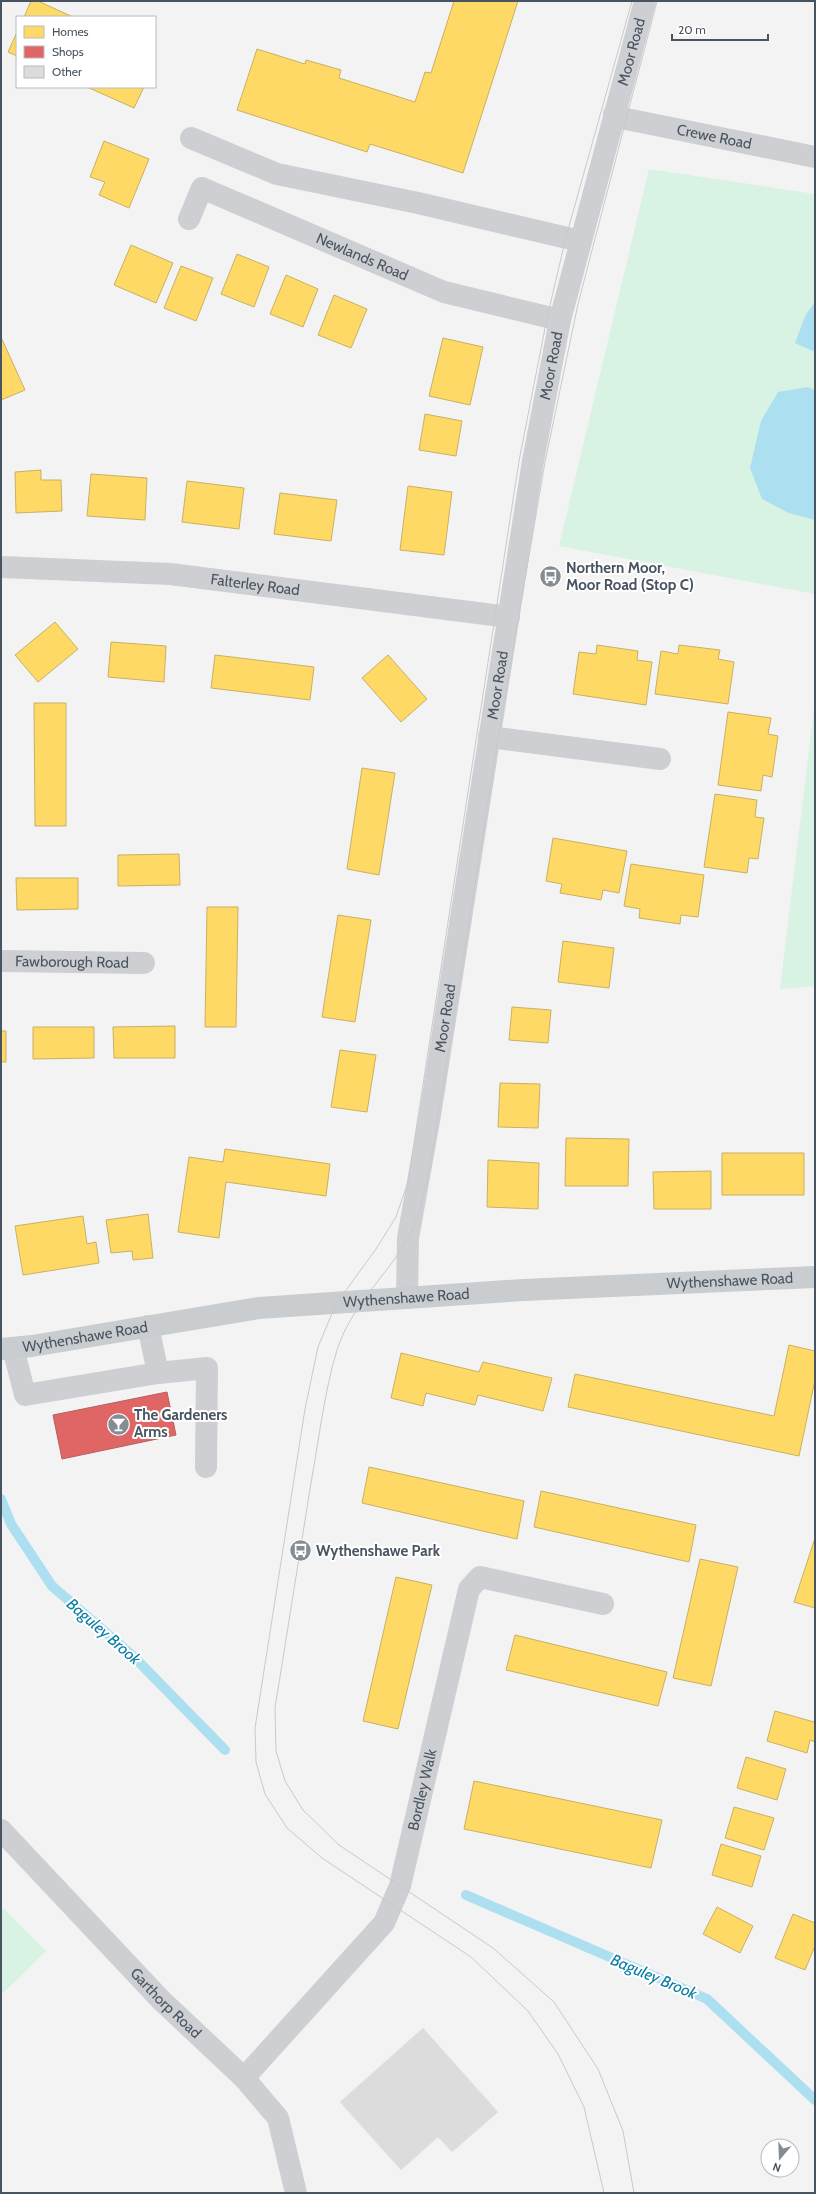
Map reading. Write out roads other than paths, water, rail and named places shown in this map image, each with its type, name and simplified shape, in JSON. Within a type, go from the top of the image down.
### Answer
[{"type":"main road","name":"Wythenshawe Road","points":[[7,1348],[259,1308],[523,1290],[815,1276]]},
{"type":"street","name":"Moor Road","points":[[407,1298],[408,1238],[430,1115],[509,617],[520,532],[560,320],[645,1]]},
{"type":"street","name":"Crewe Road","points":[[614,114],[626,119],[815,157]]},
{"type":"street","points":[[191,138],[277,174],[418,203],[580,241]]},
{"type":"street","name":"Newlands Road","points":[[189,219],[202,188],[444,292],[560,320]]},
{"type":"street","name":"Falterley Road","points":[[1,567],[170,574],[509,617]]},
{"type":"street","name":"Moor Road","points":[[489,737],[660,759]]},
{"type":"street","name":"Fawborough Road","points":[[1,961],[144,962]]},
{"type":"street","points":[[148,1326],[158,1373]]},
{"type":"street","points":[[7,1348],[25,1395],[158,1373],[207,1368],[206,1467]]},
{"type":"street","name":"Bordley Walk","points":[[244,2078],[384,1923],[394,1904],[400,1886],[469,1590],[480,1577],[603,1604]]},
{"type":"street","name":"Garthorp Road","points":[[1,1830],[161,2000],[244,2078],[278,2118],[296,2193]]},
{"type":"water","points":[[815,302],[815,352],[795,343],[806,314]]},
{"type":"water","points":[[808,387],[815,390],[815,520],[789,513],[762,499],[750,468],[761,421],[778,392]]},
{"type":"waterway","name":"Baguley Brook","points":[[1,1499],[11,1524],[52,1586],[133,1656],[225,1750]]},
{"type":"waterway","name":"Baguley Brook","points":[[466,1895],[707,1999],[815,2100]]},
{"type":"tram line","points":[[604,2193],[584,2107],[558,2054],[528,2011],[471,1957],[322,1858],[287,1828],[265,1794],[256,1762],[255,1728],[305,1409],[318,1347],[336,1304],[376,1249],[396,1217],[408,1182],[519,461],[547,318],[566,237],[632,1]]},
{"type":"tram line","points":[[634,2193],[623,2131],[598,2069],[554,2002],[493,1948],[339,1845],[303,1810],[285,1781],[276,1751],[275,1708],[322,1416],[332,1366],[343,1334],[351,1319],[390,1266],[408,1238],[422,1203],[430,1166],[498,738],[545,462],[578,304],[657,1]]},
{"type":"place","name":"Northern Moor, Moor Road (Stop C)","points":[[550,577]]},
{"type":"place","name":"The Gardeners Arms","points":[[119,1424]]},
{"type":"place","name":"Wythenshawe Park","points":[[300,1551]]}]
